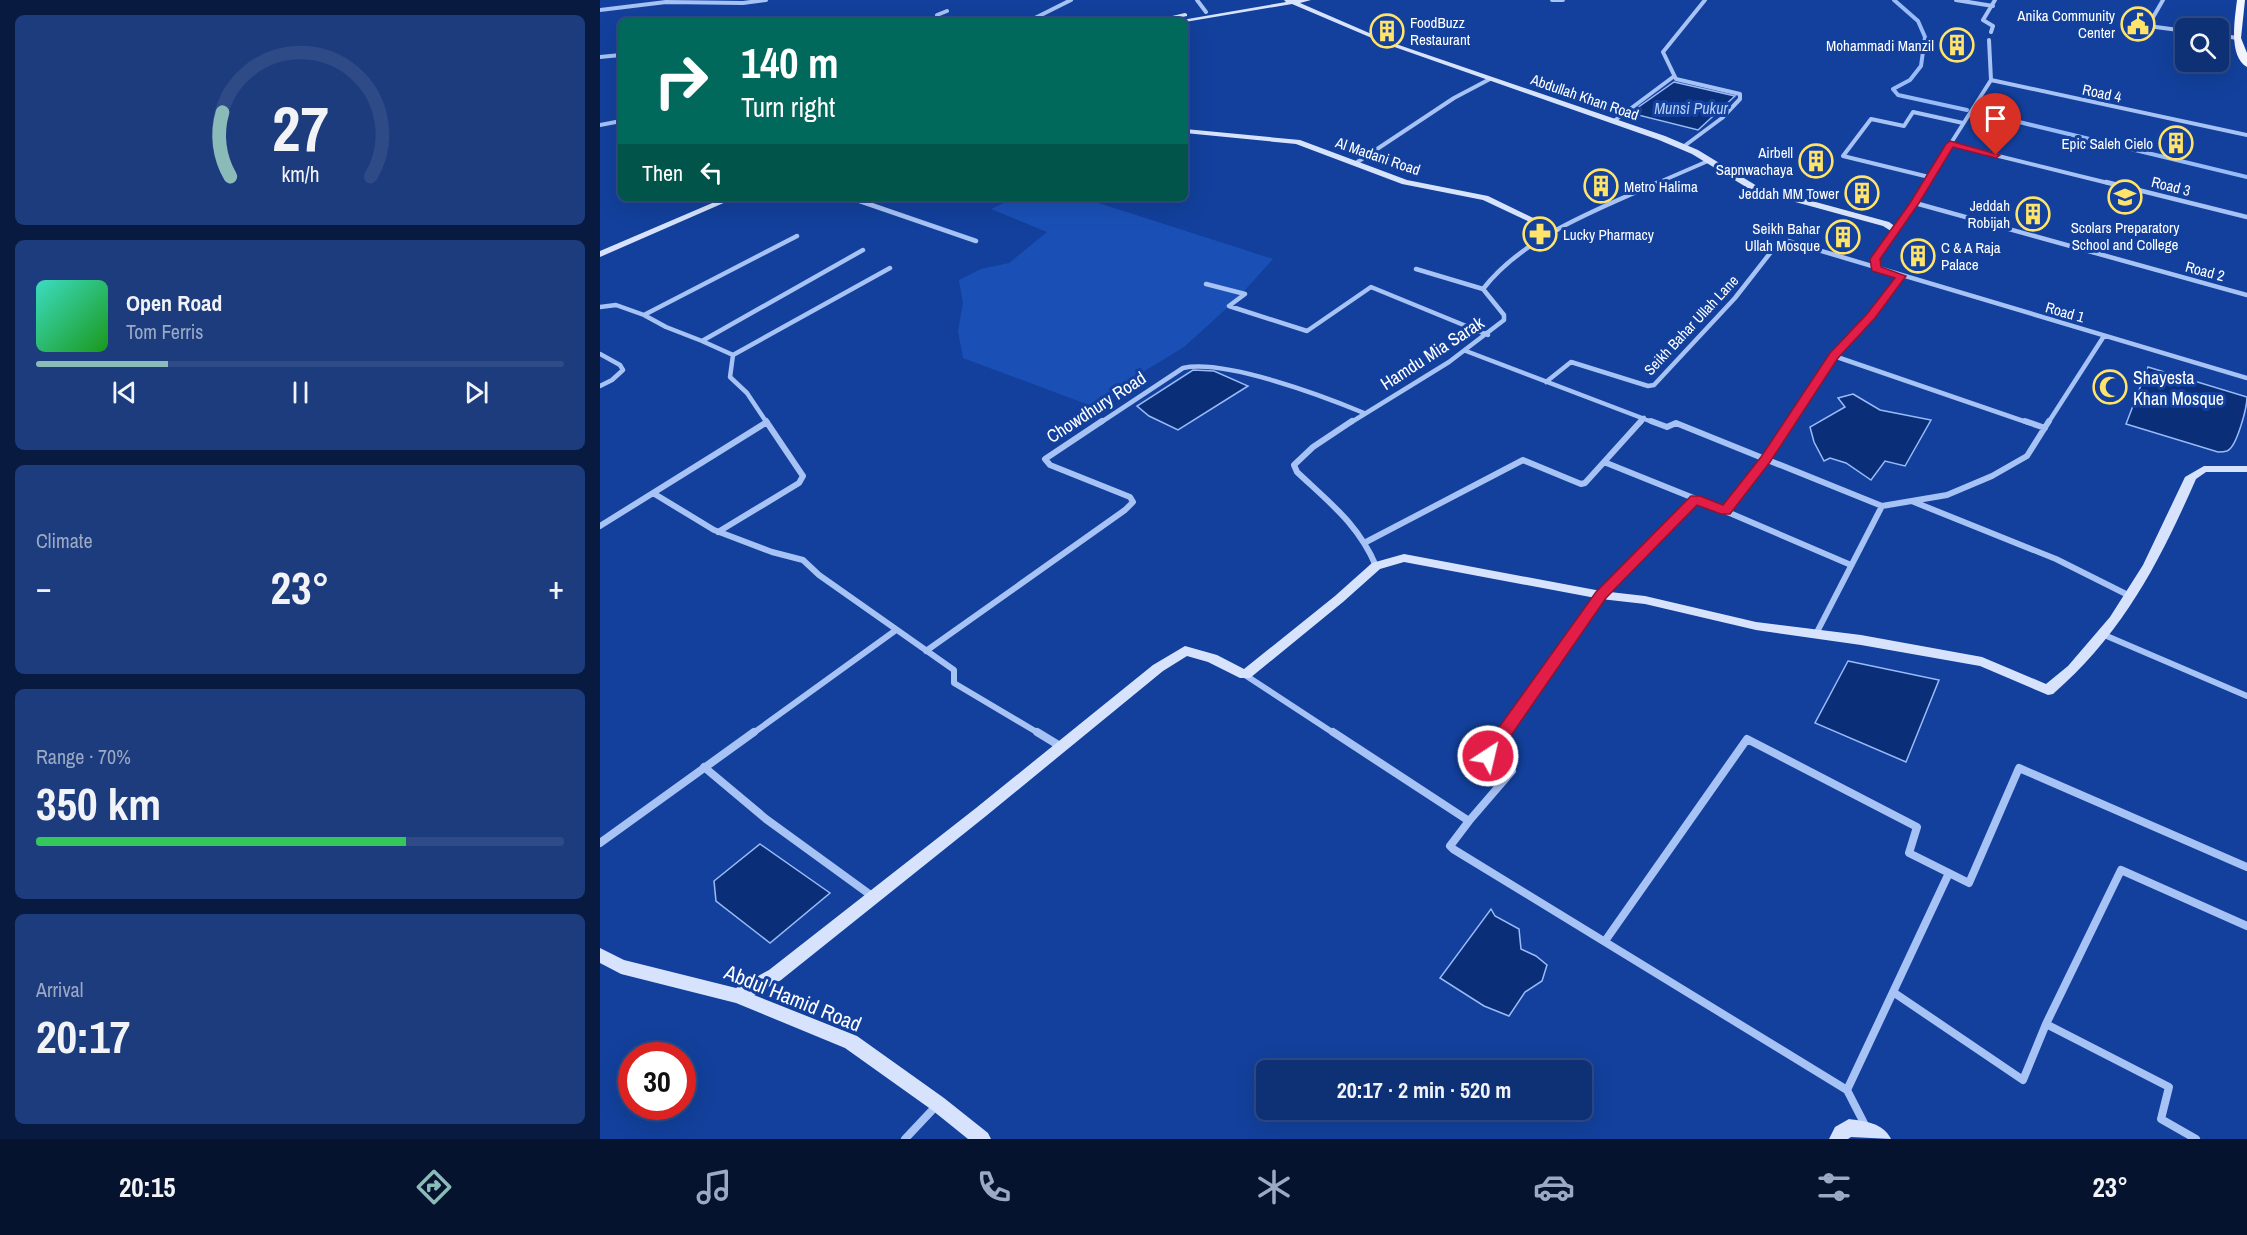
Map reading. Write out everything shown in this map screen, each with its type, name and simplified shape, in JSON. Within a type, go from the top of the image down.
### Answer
[{"type":"main road","points":[[2241,0],[2237,38],[2247,64]]},
{"type":"street","points":[[600,10],[666,2],[743,3],[766,0]]},
{"type":"street","points":[[1035,18],[1071,0]]},
{"type":"street","points":[[1197,0],[1206,12]]},
{"type":"street","points":[[1171,18],[1283,0]]},
{"type":"street","points":[[1188,19],[1290,1],[1308,0]]},
{"type":"street","points":[[1552,0],[1563,0]]},
{"type":"street","points":[[1683,147],[1722,118],[1740,99],[1740,94],[1676,79],[1673,77],[1663,52],[1664,46],[1686,26],[1704,0]]},
{"type":"street","points":[[1956,0],[1993,6]]},
{"type":"street","points":[[1991,32],[1992,26],[1983,20],[1995,0]]},
{"type":"street","points":[[2161,0],[2148,26],[2175,30]]},
{"type":"street","name":"Abdullah Khan Road","points":[[1290,1],[1365,35],[1683,147],[1754,188],[1867,218],[1896,230]]},
{"type":"street","points":[[938,18],[937,15],[947,10]]},
{"type":"street","points":[[2229,37],[2237,38]]},
{"type":"street","points":[[1876,269],[1875,259],[1915,203],[1991,80],[1989,40]]},
{"type":"street","points":[[600,57],[618,55]]},
{"type":"street","points":[[1614,121],[1673,77]]},
{"type":"street","points":[[1356,163],[1454,98],[1490,79]]},
{"type":"street","name":"Road 4","points":[[1991,80],[2247,135]]},
{"type":"street","points":[[1929,177],[1843,156],[1871,119],[1904,126],[1913,112],[1963,123]]},
{"type":"street","points":[[600,125],[618,122]]},
{"type":"street","name":"Al Madani Road","points":[[1188,131],[1297,142],[1405,182],[1485,198],[1556,231]]},
{"type":"street","name":"Road 3","points":[[1950,144],[2247,217]]},
{"type":"street","name":"Hamdu Mia Sarak","points":[[1376,566],[1366,542],[1345,517],[1297,471],[1294,465],[1311,448],[1466,351],[1504,320],[1504,315],[1483,289],[1494,272],[1521,251],[1621,198],[1708,161]]},
{"type":"street","points":[[600,245],[703,201]]},
{"type":"street","points":[[600,254],[723,201]]},
{"type":"street","points":[[860,201],[976,241]]},
{"type":"street","name":"Road 2","points":[[1915,203],[2247,295]]},
{"type":"street","points":[[644,315],[797,236]]},
{"type":"street","name":"Seikh Bahar Ullah Lane","points":[[1546,382],[1571,362],[1648,386],[1654,385],[1736,298],[1781,241],[1788,241],[1876,269]]},
{"type":"street","points":[[702,341],[863,250]]},
{"type":"street","points":[[733,355],[789,327],[890,268]]},
{"type":"street","points":[[1416,269],[1483,289]]},
{"type":"street","name":"Road 1","points":[[1876,269],[2247,378]]},
{"type":"street","points":[[1725,511],[1766,460],[1834,356],[1871,316],[1901,276]]},
{"type":"street","points":[[1206,284],[1245,294],[1229,306],[1307,331],[1371,287],[1488,335]]},
{"type":"street","points":[[600,307],[616,305],[644,315],[666,327],[733,355]]},
{"type":"street","points":[[1466,351],[1669,427],[1676,423],[1882,506],[1947,495],[1992,476],[2027,456],[2104,336]]},
{"type":"street","points":[[600,354],[620,365],[623,370],[619,375],[600,386]]},
{"type":"street","points":[[718,532],[799,483],[803,476],[747,393],[730,377],[733,355]]},
{"type":"street","points":[[1834,356],[2045,428]]},
{"type":"street","name":"Chowdhury Road","points":[[926,651],[1125,510],[1133,502],[1130,497],[1050,465],[1045,459],[1184,368],[1197,365],[1216,367],[1318,394],[1364,413]]},
{"type":"street","points":[[1366,542],[1523,460],[1581,484],[1585,483],[1644,418]]},
{"type":"street","points":[[600,526],[767,422]]},
{"type":"street","points":[[1604,462],[1851,565]]},
{"type":"street","points":[[1245,675],[1376,566],[1404,558],[1601,595],[1645,600],[1756,626],[1982,662],[2048,690],[2067,675],[2130,597],[2154,559],[2191,477],[2204,469],[2247,469]]},
{"type":"street","points":[[653,493],[718,532],[772,552],[803,560],[819,575],[954,670],[954,683],[1060,746]]},
{"type":"street","points":[[1696,499],[1601,595],[1488,756],[1512,771],[1450,846],[1847,1090],[1875,1135]]},
{"type":"street","points":[[1912,501],[2056,559],[2130,597]]},
{"type":"street","points":[[1815,634],[1882,506]]},
{"type":"street","points":[[600,843],[896,630]]},
{"type":"street","points":[[2102,634],[2247,696]]},
{"type":"street","points":[[737,996],[775,975],[1158,668],[1185,651],[1212,658],[1245,675],[1469,821]]},
{"type":"street","points":[[1605,941],[1747,739],[1917,827],[1909,853],[1969,883],[2019,768],[2247,867]]},
{"type":"street","points":[[704,767],[766,819],[873,896]]},
{"type":"street","points":[[1893,992],[2023,1080],[2046,1024],[2121,870],[2247,926]]},
{"type":"street","points":[[1847,1090],[1949,873]]},
{"type":"street","name":"Abdul Hamid Road","points":[[600,955],[621,967],[737,996],[851,1042],[938,1104],[982,1139]]},
{"type":"street","points":[[2046,1024],[2169,1087],[2161,1119],[2196,1139]]},
{"type":"street","points":[[905,1139],[938,1104]]},
{"type":"street","points":[[1838,1139],[1841,1133],[1849,1128],[1875,1135]]},
{"type":"shaded area","points":[[1008,201],[1092,201],[1273,259],[1237,299],[1184,347],[1089,405],[963,358],[958,331],[963,303],[959,280],[981,269],[1009,263],[1047,232],[991,209]]},
{"type":"water","name":"Munsi Pukur","points":[[1674,82],[1735,96],[1698,130],[1630,113]]},
{"type":"water","points":[[2148,367],[2247,397],[2241,426],[2231,448],[2218,452],[2126,424]]},
{"type":"water","points":[[1193,370],[1214,371],[1248,386],[1178,430],[1149,416],[1137,406]]},
{"type":"water","points":[[1853,394],[1880,410],[1931,420],[1905,466],[1885,461],[1871,480],[1846,463],[1830,458],[1824,461],[1814,442],[1810,427],[1845,407],[1838,398]]},
{"type":"water","points":[[1848,661],[1939,680],[1906,762],[1815,723]]},
{"type":"water","points":[[760,844],[830,893],[770,943],[716,901],[714,881]]},
{"type":"water","points":[[1491,909],[1495,916],[1519,929],[1521,949],[1536,956],[1547,965],[1542,981],[1525,992],[1509,1016],[1484,1006],[1440,978]]},
{"type":"waterway","points":[[1894,0],[1918,21],[1925,37],[1921,66],[1910,80],[1893,89],[1898,95],[1967,110]]},
{"type":"waterway","points":[[1990,115],[2247,177]]},
{"type":"place","name":"Anika Community Center","points":[[2138,24]]},
{"type":"place","name":"FoodBuzz Restaurant","points":[[1387,31]]},
{"type":"place","name":"Mohammadi Manzil","points":[[1957,45]]},
{"type":"place","name":"Epic Saleh Cielo","points":[[2176,143]]},
{"type":"place","name":"Airbell Sapnwachaya","points":[[1816,161]]},
{"type":"place","name":"Metro Halima","points":[[1601,186]]},
{"type":"place","name":"Jeddah MM Tower","points":[[1862,193]]},
{"type":"place","name":"Scolars Preparatory School and College","points":[[2125,197]]},
{"type":"place","name":"Jeddah Robijah","points":[[2033,214]]},
{"type":"place","name":"Lucky Pharmacy","points":[[1540,234]]},
{"type":"place","name":"Seikh Bahar Ullah Mosque","points":[[1843,237]]},
{"type":"place","name":"C & A Raja Palace","points":[[1918,256]]},
{"type":"place","name":"Shayesta Khan Mosque","points":[[2110,387]]},
{"type":"route","points":[[1488,756],[1601,595],[1696,499],[1725,511],[1766,460],[1834,356],[1871,316],[1901,276],[1876,269],[1875,259],[1915,203],[1950,144],[1996,155]]}]
